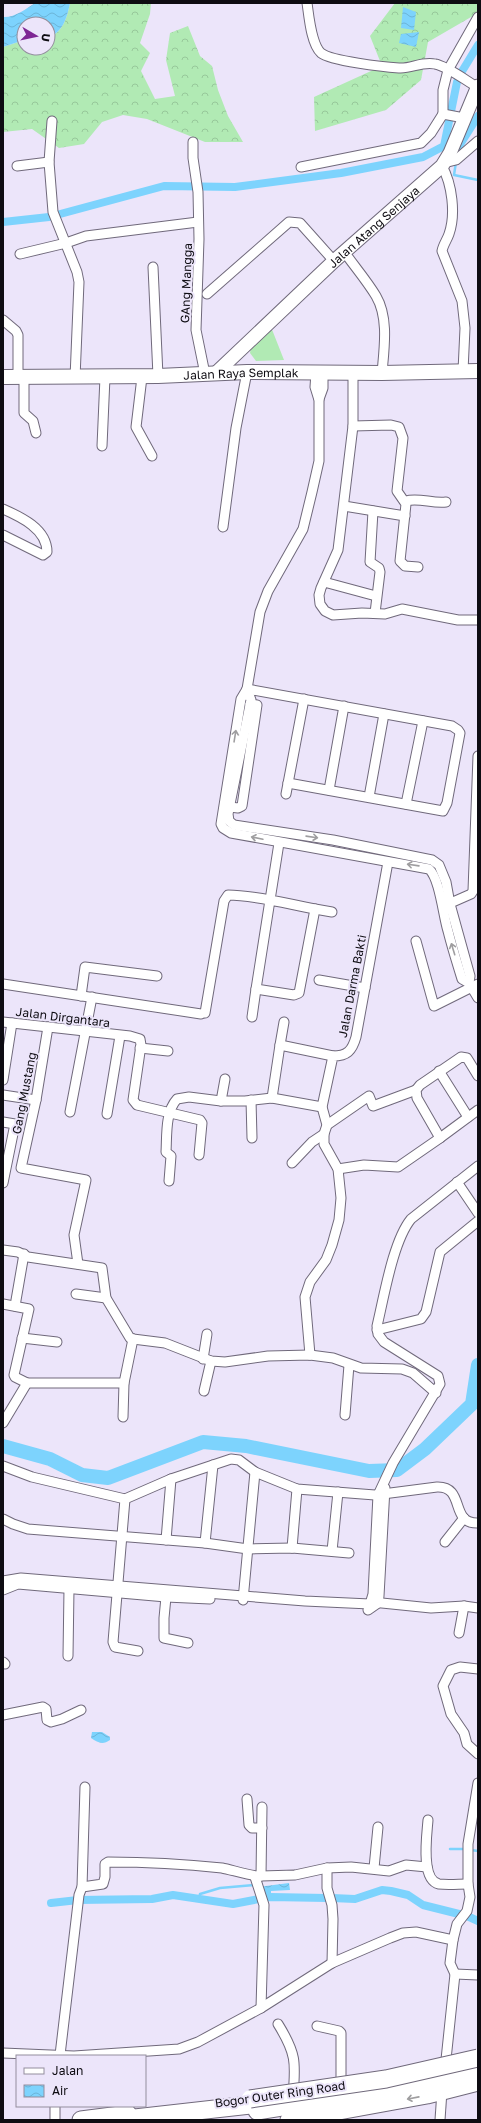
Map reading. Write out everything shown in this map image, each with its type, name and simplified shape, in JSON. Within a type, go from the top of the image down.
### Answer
[{"type":"highway","name":"Bogor Outer Ring Road","points":[[81,2120],[250,2099],[386,2079],[478,2058]]},
{"type":"highway","points":[[117,2120],[341,2094],[478,2064]]},
{"type":"highway","name":"Bogor Outer Ring Road","points":[[171,2120],[249,2112],[406,2087],[478,2070]]},
{"type":"highway","points":[[289,2120],[353,2110],[478,2082]]},
{"type":"highway","points":[[213,2120],[249,2112]]},
{"type":"main road","name":"Jalan Atang Senjaya","points":[[210,374],[448,160],[462,118],[478,86]]},
{"type":"main road","points":[[240,348],[240,359],[247,372]]},
{"type":"main road","name":"Jalan Raya Semplak","points":[[3,377],[142,377],[247,372],[382,373],[478,371]]},
{"type":"street","points":[[307,3],[315,44],[321,53],[333,58],[399,68],[425,62],[442,66],[478,86]]},
{"type":"street","points":[[301,167],[421,144],[445,115],[443,90],[448,70],[478,18]]},
{"type":"street","points":[[445,115],[462,118]]},
{"type":"street","points":[[52,121],[49,162],[55,215],[79,282],[75,378]]},
{"type":"street","points":[[463,371],[465,328],[462,301],[442,251],[450,233],[452,206],[447,174],[448,160],[466,152],[478,141]]},
{"type":"street","name":"GAng Mangga","points":[[193,142],[193,158],[198,188],[199,239],[196,330],[210,374]]},
{"type":"street","points":[[17,166],[49,162]]},
{"type":"street","points":[[20,254],[66,244],[86,236],[198,222]]},
{"type":"street","points":[[207,294],[289,222],[300,224],[334,261]]},
{"type":"street","points":[[345,253],[376,297],[381,312],[385,337],[382,373]]},
{"type":"street","points":[[153,267],[158,376]]},
{"type":"street","points":[[3,320],[18,335],[24,413],[33,421],[36,433]]},
{"type":"street","points":[[223,527],[237,422],[247,372]]},
{"type":"street","points":[[353,372],[353,426],[338,550],[324,582],[319,600],[325,611],[333,616],[375,613],[385,614],[402,609],[458,620],[478,620]]},
{"type":"street","points":[[319,373],[316,387],[319,400],[319,461],[303,529],[268,591],[260,612],[247,689],[250,704],[257,705],[242,806],[238,808],[230,807],[228,819],[234,825],[333,840],[432,860],[439,865],[442,872],[446,905]]},
{"type":"street","points":[[102,446],[105,377]]},
{"type":"street","points":[[142,377],[136,427],[152,456]]},
{"type":"street","points":[[353,426],[391,425],[399,427],[403,438],[396,491],[406,501],[400,561],[405,566],[418,567]]},
{"type":"street","points":[[406,501],[415,499],[434,503],[446,502]]},
{"type":"street","points":[[344,506],[405,516]]},
{"type":"street","points":[[3,509],[25,519],[35,528],[45,543],[46,554],[43,555],[3,535]]},
{"type":"street","points":[[373,511],[370,562],[379,568],[380,572],[375,613]]},
{"type":"street","points":[[324,582],[376,596]]},
{"type":"street","points":[[247,689],[456,727],[460,733],[447,803],[445,809],[441,812],[406,804],[288,783]]},
{"type":"street","points":[[247,689],[241,699],[221,824],[223,828],[231,833],[279,843],[429,869],[433,872],[446,905],[478,998]]},
{"type":"street","points":[[286,794],[304,699]]},
{"type":"street","points":[[329,790],[344,706]]},
{"type":"street","points":[[369,797],[384,714]]},
{"type":"street","points":[[406,804],[423,721]]},
{"type":"street","points":[[446,905],[471,894],[473,891],[478,756]]},
{"type":"street","points":[[331,852],[333,840]]},
{"type":"street","points":[[252,1017],[279,843]]},
{"type":"street","name":"Jalan Darma Bakti","points":[[333,1056],[342,1056],[349,1053],[354,1043],[388,862]]},
{"type":"street","name":"Jalan Dirgantara","points":[[3,984],[203,1013],[226,897],[228,895],[233,895],[270,901]]},
{"type":"street","points":[[270,901],[332,912]]},
{"type":"street","points":[[256,989],[294,995],[299,993],[315,909]]},
{"type":"street","points":[[416,941],[434,1006],[473,985]]},
{"type":"street","points":[[81,996],[86,967],[157,976]]},
{"type":"street","points":[[319,980],[365,988]]},
{"type":"street","points":[[70,1112],[84,1032],[92,997]]},
{"type":"street","points":[[272,1098],[284,1022]]},
{"type":"street","points":[[3,1080],[8,1023]]},
{"type":"street","name":"Jalan Dirgantara","points":[[8,1023],[120,1036]]},
{"type":"street","name":"Gang Mustang","points":[[48,1027],[36,1100],[21,1168],[86,1180],[74,1235],[78,1264]]},
{"type":"street","points":[[107,1114],[120,1036],[140,1039],[133,1100],[137,1105],[200,1120],[202,1123],[199,1155]]},
{"type":"street","points":[[280,1045],[333,1056],[322,1107],[327,1125],[324,1134],[324,1144],[338,1169],[341,1198],[336,1232],[326,1260],[310,1282],[305,1297],[310,1355]]},
{"type":"street","points":[[140,1048],[168,1051]]},
{"type":"street","points":[[327,1125],[369,1096],[373,1106],[416,1090],[421,1083],[463,1056],[467,1058],[478,1076]]},
{"type":"street","points":[[439,1071],[468,1117]]},
{"type":"street","points":[[221,1101],[225,1079]]},
{"type":"street","points":[[416,1090],[417,1098],[440,1138]]},
{"type":"street","points":[[3,1095],[36,1100]]},
{"type":"street","points":[[169,1181],[171,1156],[166,1152],[170,1112],[177,1099],[189,1096],[221,1101],[272,1098],[322,1107]]},
{"type":"street","points":[[251,1100],[252,1138]]},
{"type":"street","points":[[338,1169],[364,1165],[398,1167],[478,1110]]},
{"type":"street","points":[[3,1122],[16,1124],[3,1183]]},
{"type":"street","points":[[292,1163],[312,1142],[324,1134]]},
{"type":"street","points":[[3,1581],[21,1578],[117,1589],[368,1610],[374,1603],[382,1494],[385,1479],[440,1384],[438,1376],[384,1342],[377,1330],[399,1240],[410,1219],[478,1166]]},
{"type":"street","points":[[457,1182],[478,1213]]},
{"type":"street","points":[[377,1330],[421,1319],[426,1312],[440,1252],[478,1221]]},
{"type":"street","points":[[3,1250],[24,1254],[28,1257],[102,1268],[106,1298],[130,1338],[133,1339],[165,1343],[207,1360],[225,1362],[268,1356],[310,1355],[333,1358],[349,1365],[361,1368],[402,1369],[413,1373],[436,1393]]},
{"type":"street","points":[[15,1306],[24,1254]]},
{"type":"street","points":[[76,1294],[106,1298]]},
{"type":"street","points":[[3,1304],[29,1309],[14,1375],[15,1377],[27,1383],[124,1383]]},
{"type":"street","points":[[204,1390],[207,1360],[207,1334]]},
{"type":"street","points":[[22,1338],[57,1342]]},
{"type":"street","points":[[123,1417],[124,1383],[133,1339]]},
{"type":"street","points":[[345,1415],[349,1365]]},
{"type":"street","points":[[3,1423],[27,1383]]},
{"type":"street","points":[[3,1466],[32,1477],[125,1499],[171,1479],[213,1465],[223,1460],[239,1460],[255,1472],[297,1488],[382,1494],[437,1487],[446,1488],[453,1492],[458,1509],[464,1518],[471,1522],[478,1523]]},
{"type":"street","points":[[205,1543],[213,1465]]},
{"type":"street","points":[[243,1599],[255,1472]]},
{"type":"street","points":[[166,1540],[171,1479]]},
{"type":"street","points":[[292,1548],[297,1488]]},
{"type":"street","points":[[332,1551],[338,1492]]},
{"type":"street","points":[[125,1499],[123,1537],[117,1589],[114,1645],[115,1647],[138,1651]]},
{"type":"street","points":[[3,1518],[13,1524],[28,1529],[205,1543],[248,1549],[292,1548],[349,1553]]},
{"type":"street","points":[[445,1542],[464,1518]]},
{"type":"street","points":[[3,1590],[18,1584],[69,1589],[117,1589],[166,1597],[193,1595]]},
{"type":"street","points":[[68,1656],[69,1589]]},
{"type":"street","points":[[166,1597],[164,1638],[188,1643]]},
{"type":"street","points":[[374,1603],[431,1608],[464,1606],[478,1608]]},
{"type":"street","points":[[459,1632],[464,1606]]},
{"type":"street","points":[[478,1668],[460,1667],[451,1670],[443,1686],[451,1714],[464,1733],[467,1744],[478,1754]]},
{"type":"street","points":[[3,1715],[43,1707],[46,1710],[48,1720],[50,1722],[62,1719],[81,1710]]},
{"type":"street","points":[[444,2072],[455,1974],[450,1963],[453,1940],[457,1924],[474,1896],[468,1884],[468,1844],[478,1783]]},
{"type":"street","points":[[58,2055],[80,1895],[85,1787]]},
{"type":"street","points":[[247,1799],[249,1825],[252,1828],[262,1828]]},
{"type":"street","points":[[261,2008],[262,1897],[258,1876],[262,1828],[262,1807]]},
{"type":"street","points":[[428,1820],[426,1868],[432,1880],[438,1884],[468,1884]]},
{"type":"street","points":[[374,1868],[378,1827]]},
{"type":"street","points":[[80,1895],[103,1884],[105,1864],[108,1862],[187,1864],[242,1871],[258,1876],[296,1875],[327,1868],[374,1868],[389,1871],[406,1865],[426,1868]]},
{"type":"street","points":[[327,1868],[327,1888],[332,1905],[333,1919],[332,1963]]},
{"type":"street","points":[[80,2055],[178,2049],[198,2042],[261,2008],[332,1963],[403,1933],[416,1932],[453,1940]]},
{"type":"street","points":[[455,1974],[478,1975]]},
{"type":"street","points":[[278,2024],[290,2044],[294,2056],[295,2071],[293,2100]]},
{"type":"street","points":[[318,2026],[339,2031],[341,2033],[341,2094]]},
{"type":"street","points":[[3,2053],[40,2055]]},
{"type":"street","points":[[440,2120],[442,2091]]},
{"type":"street","points":[[54,2120],[55,2107]]},
{"type":"green space","points":[[70,3],[151,3],[150,14],[140,43],[150,53],[141,71],[155,99],[175,96],[166,60],[170,33],[188,26],[200,56],[212,66],[218,90],[228,116],[243,142],[205,142],[147,119],[123,115],[102,122],[84,144],[59,148],[32,129],[3,132],[3,47],[16,43],[16,56],[56,56],[56,33],[64,24]]},
{"type":"green space","points":[[395,3],[478,3],[478,13],[428,42],[421,80],[386,110],[315,131],[314,97],[382,66],[370,36]]},
{"type":"green space","points":[[271,327],[284,360],[256,361],[250,353],[251,347]]},
{"type":"water","points":[[35,3],[70,3],[64,24],[56,33],[56,16],[16,16],[16,43],[3,47],[3,17],[16,15]]},
{"type":"water","points":[[403,7],[416,12],[414,30],[401,28]]},
{"type":"water","points":[[419,32],[416,47],[399,43],[401,34]]},
{"type":"water","points":[[92,1732],[102,1732],[110,1737],[110,1740],[100,1743],[91,1738]]},
{"type":"water","points":[[289,1883],[290,1890],[271,1891],[271,1895],[260,1896],[258,1887]]},
{"type":"waterway","points":[[461,73],[478,45]]},
{"type":"waterway","points":[[3,222],[49,217],[164,186],[235,187],[341,173],[423,157],[444,146],[457,82]]},
{"type":"waterway","points":[[455,146],[459,146],[478,116]]},
{"type":"waterway","points":[[456,162],[454,175],[478,180]]},
{"type":"waterway","points":[[3,1446],[50,1459],[82,1475],[108,1478],[203,1442],[246,1446],[369,1471],[397,1470],[425,1449],[472,1404],[478,1365]]},
{"type":"waterway","points":[[450,1849],[464,1849]]},
{"type":"waterway","points":[[471,1850],[478,1851]]},
{"type":"waterway","points":[[199,1899],[200,1894],[220,1888],[254,1885]]},
{"type":"waterway","points":[[332,1898],[355,1899],[382,1890],[391,1891],[408,1895],[423,1905],[467,1916],[478,1921]]},
{"type":"waterway","points":[[51,1903],[78,1900],[152,1899],[173,1895],[233,1904],[270,1897],[327,1898]]}]
